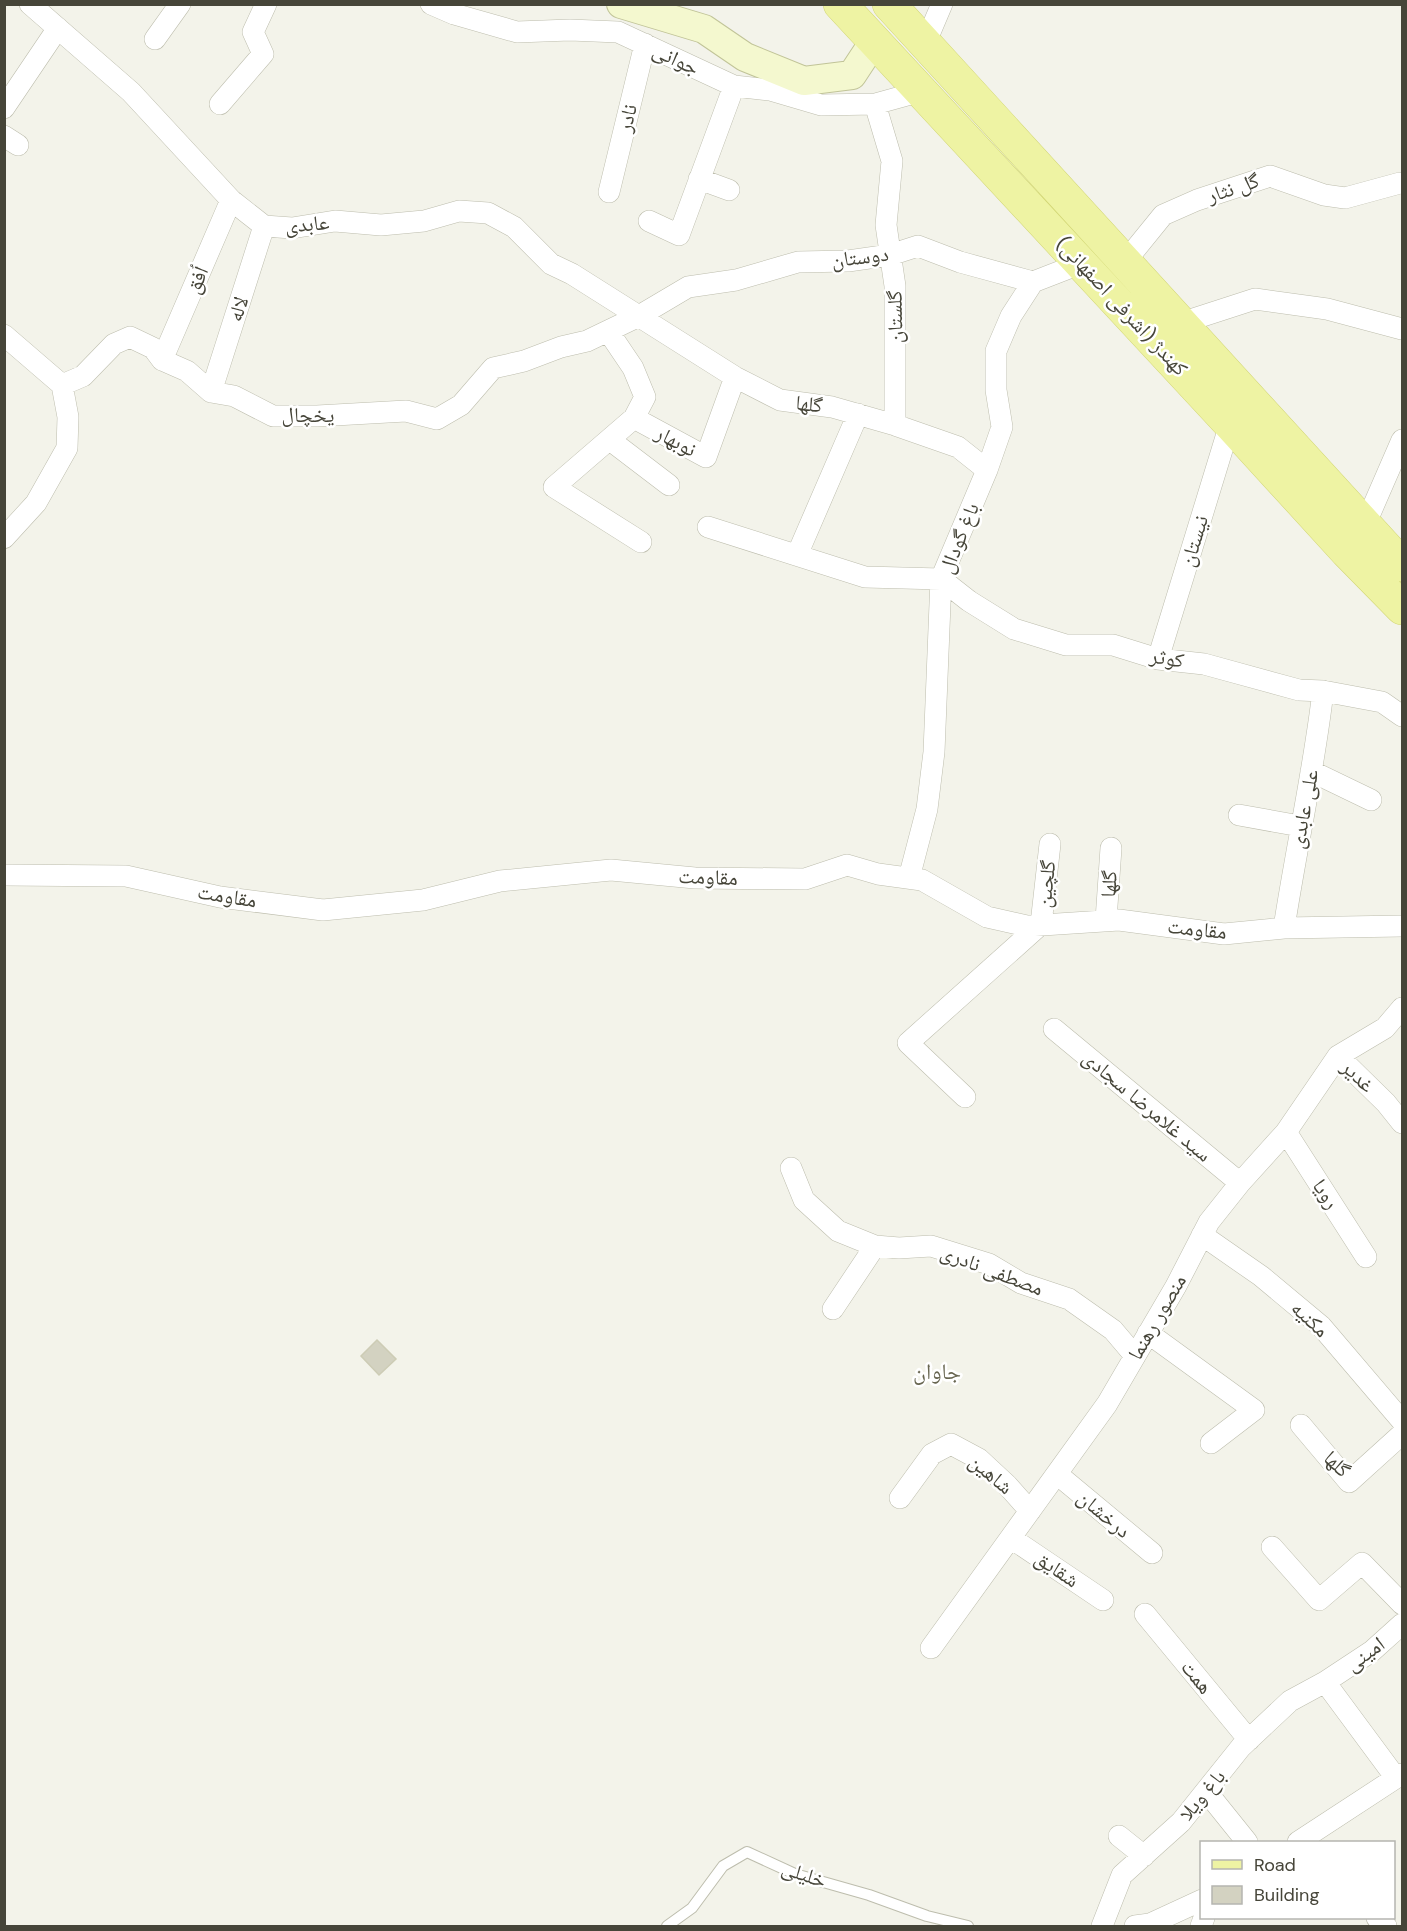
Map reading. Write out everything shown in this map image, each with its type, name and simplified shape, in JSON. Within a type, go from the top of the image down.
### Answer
[{"type":"main road","name":"کهندژ (اشرفی اصفهانی)","points":[[840,4],[1347,552],[1402,608]]},
{"type":"main road","name":"کهندژ (اشرفی اصفهانی)","points":[[889,4],[1400,562]]},
{"type":"main road","points":[[1269,466],[1285,473],[1383,572],[1400,562]]},
{"type":"street","name":"عابدی","points":[[30,4],[131,92],[231,200],[264,226],[292,228],[335,220],[381,225],[424,221],[459,211],[488,213],[514,227],[551,264],[572,274],[639,316]]},
{"type":"street","points":[[155,39],[180,4]]},
{"type":"street","points":[[220,104],[263,54],[253,32],[266,4]]},
{"type":"street","name":"جوانی","points":[[431,4],[454,14],[517,32],[570,30],[618,32],[734,86],[770,90],[821,105],[875,104],[922,92]]},
{"type":"street","name":"جوانی","points":[[621,4],[704,29],[745,57],[804,81],[852,75],[875,40]]},
{"type":"street","points":[[925,44],[942,4]]},
{"type":"street","points":[[4,108],[58,28]]},
{"type":"street","name":"نادر","points":[[609,192],[645,44]]},
{"type":"street","points":[[649,221],[679,235],[734,86]]},
{"type":"street","name":"گلستان","points":[[875,104],[892,161],[886,225],[895,286],[895,425]]},
{"type":"street","name":"گل نثار","points":[[1124,263],[1163,215],[1197,200],[1270,176],[1323,195],[1345,198],[1400,183]]},
{"type":"street","points":[[699,179],[729,190]]},
{"type":"street","name":"اُفق","points":[[162,360],[231,200]]},
{"type":"street","name":"لاله","points":[[211,392],[264,226]]},
{"type":"street","name":"دوستان","points":[[639,316],[688,287],[736,280],[798,262],[848,261],[890,255],[918,246],[960,262],[1033,282]]},
{"type":"street","points":[[1033,282],[1082,263]]},
{"type":"street","name":"باغ گودال","points":[[909,878],[927,809],[934,752],[941,579],[987,470],[1002,427],[996,390],[996,351],[1011,316],[1033,282]]},
{"type":"street","points":[[1181,323],[1255,299],[1327,309],[1402,329]]},
{"type":"street","name":"یخچال","points":[[62,385],[83,376],[114,344],[130,337],[153,348],[162,360],[187,371],[211,392],[234,396],[273,416],[406,411],[437,419],[461,405],[493,368],[524,361],[561,347],[587,341],[639,316]]},
{"type":"street","name":"گلها","points":[[639,316],[735,377],[780,400],[832,407],[895,425],[958,447],[987,470]]},
{"type":"street","points":[[608,331],[633,368],[645,397],[634,418],[555,487],[641,542]]},
{"type":"street","points":[[4,335],[62,385],[68,417],[67,448],[36,503],[4,538]]},
{"type":"street","name":"نوبهار","points":[[634,418],[706,457],[735,377]]},
{"type":"street","points":[[797,555],[858,414]]},
{"type":"street","name":"نیستان","points":[[1158,659],[1230,423]]},
{"type":"street","points":[[610,440],[669,485]]},
{"type":"street","points":[[1365,525],[1402,440]]},
{"type":"street","points":[[708,527],[865,577],[941,579]]},
{"type":"street","name":"کوثر","points":[[941,579],[969,601],[1014,629],[1066,645],[1113,645],[1158,659],[1204,663],[1299,690],[1323,691],[1382,702],[1402,716]]},
{"type":"street","name":"علی عابدی","points":[[1284,928],[1323,691]]},
{"type":"street","points":[[1311,771],[1371,800]]},
{"type":"street","points":[[1239,815],[1300,826]]},
{"type":"street","name":"گلچین","points":[[1041,924],[1050,844]]},
{"type":"street","name":"گلها","points":[[1106,920],[1111,848]]},
{"type":"street","name":"مقاومت","points":[[4,875],[126,876],[220,897],[323,910],[423,900],[500,881],[612,870],[695,878],[805,879],[847,865],[878,874],[922,880],[987,917],[1027,926],[1119,920],[1224,934],[1284,928],[1402,926]]},
{"type":"street","points":[[964,1097],[908,1043],[1041,924]]},
{"type":"street","name":"منصور رهنما","points":[[931,1648],[1107,1404],[1176,1286],[1209,1222],[1286,1132],[1338,1056],[1385,1028],[1402,1008]]},
{"type":"street","name":"سید غلامرضا سجادی","points":[[1054,1029],[1240,1183]]},
{"type":"street","name":"غدیر","points":[[1338,1056],[1386,1103],[1402,1123]]},
{"type":"street","name":"رویا","points":[[1286,1132],[1366,1257]]},
{"type":"street","name":"مصطفی نادری","points":[[791,1168],[804,1200],[838,1231],[875,1246],[899,1248],[931,1246],[989,1264],[1021,1283],[1069,1299],[1113,1330],[1135,1356]]},
{"type":"street","name":"مکنیه","points":[[1202,1235],[1261,1276],[1321,1326],[1402,1421]]},
{"type":"street","points":[[833,1309],[875,1246]]},
{"type":"street","points":[[1148,1333],[1254,1410],[1211,1443]]},
{"type":"street","name":"گلها","points":[[1301,1425],[1349,1482],[1402,1434]]},
{"type":"street","name":"شاهین","points":[[900,1498],[932,1454],[951,1444],[979,1459],[1030,1511]]},
{"type":"street","name":"درخشان","points":[[1057,1474],[1152,1553]]},
{"type":"street","name":"شقایق","points":[[1011,1538],[1103,1600]]},
{"type":"street","points":[[1272,1547],[1319,1600],[1362,1563],[1402,1604]]},
{"type":"street","name":"همت","points":[[1145,1614],[1249,1740]]},
{"type":"street","name":"امینی","points":[[1325,1682],[1372,1651],[1402,1624]]},
{"type":"street","points":[[1305,1841],[1399,1776],[1325,1682]]},
{"type":"street","name":"باغ ویلا","points":[[1102,1926],[1122,1875],[1181,1822],[1249,1740],[1290,1701],[1325,1682]]},
{"type":"street","points":[[1206,1791],[1246,1841]]},
{"type":"street","points":[[1119,1836],[1144,1856]]},
{"type":"street","points":[[1135,1926],[1150,1924],[1200,1901]]},
{"type":"lane","name":"خلیلی","points":[[668,1926],[692,1908],[723,1866],[747,1852],[795,1874],[869,1895],[927,1916],[968,1926]]},
{"type":"building","points":[[377,1340],[396,1359],[379,1375],[361,1356]]},
{"type":"district","name":"جاوان","points":[[937,1371]]}]
